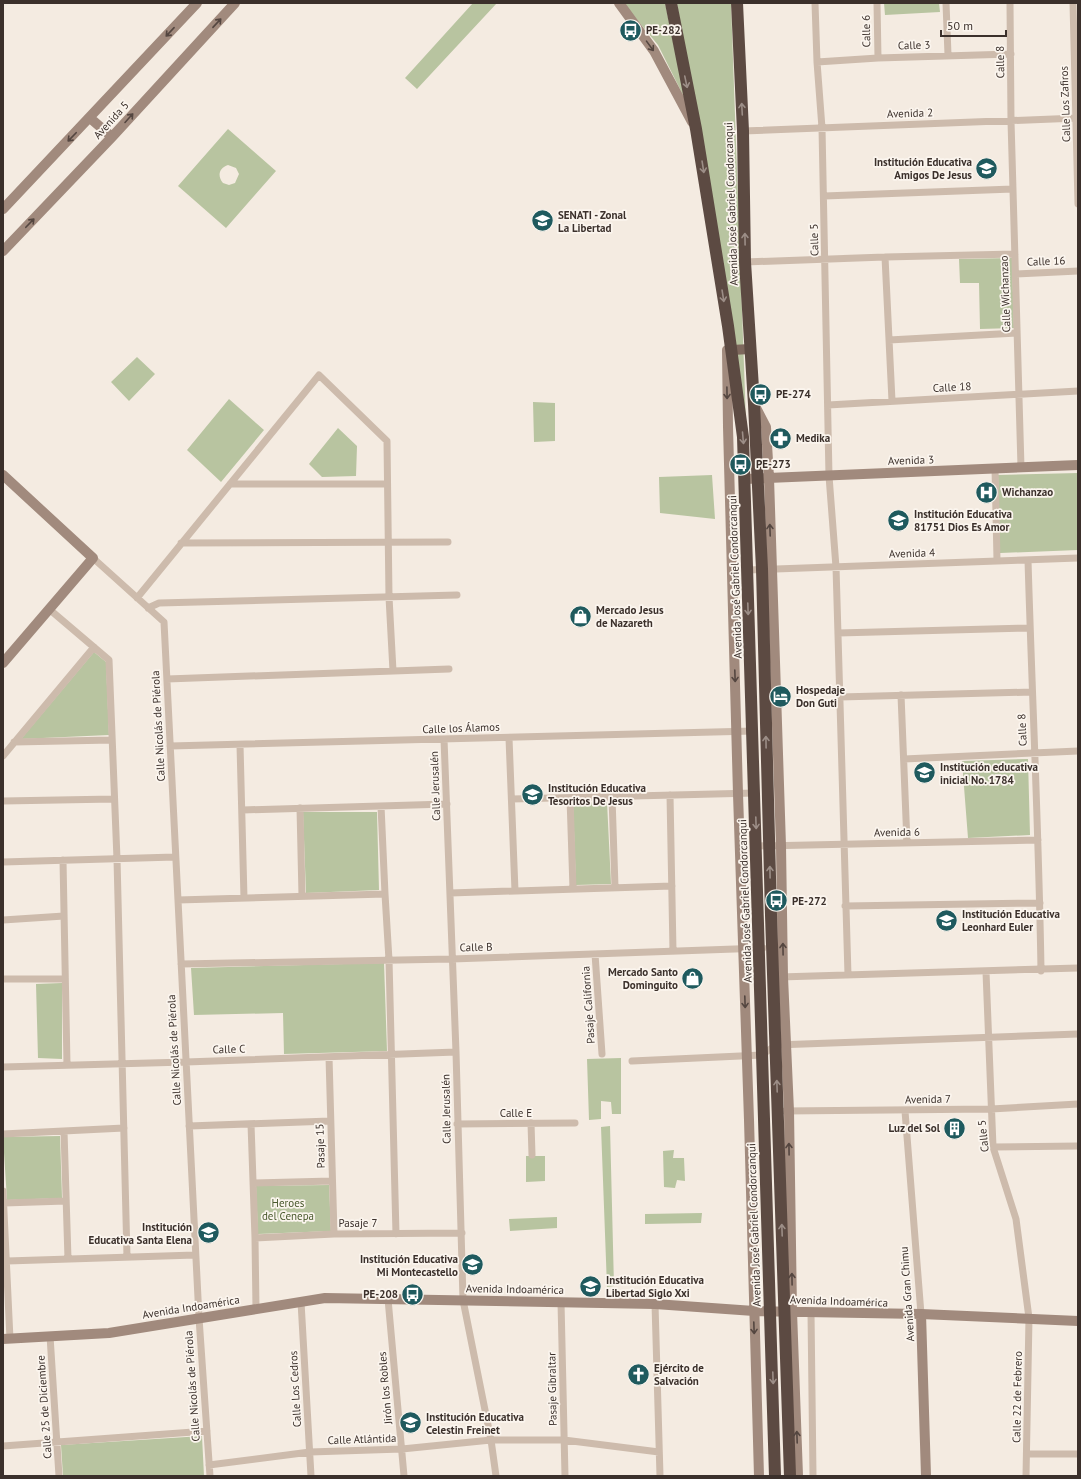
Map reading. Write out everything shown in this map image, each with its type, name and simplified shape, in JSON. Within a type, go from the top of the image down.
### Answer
[{"type":"highway","name":"Avenida José Gabriel Condorcanqui","points":[[671,3],[696,129],[728,326],[743,437],[760,948],[764,1141],[775,1476]]},
{"type":"highway","name":"Avenida José Gabriel Condorcanqui","points":[[737,3],[745,262],[754,404],[764,479],[776,846],[773,948],[778,977],[784,1111],[790,1476]]},
{"type":"main road","points":[[731,350],[750,348]]},
{"type":"street","name":"Avenida 5","points":[[3,209],[197,3]]},
{"type":"street","name":"Avenida 5","points":[[3,251],[112,137],[235,3]]},
{"type":"street","points":[[619,3],[654,51],[696,129]]},
{"type":"street","name":"Calle 5","points":[[815,3],[817,62],[822,128],[826,258],[829,476],[836,567],[848,976]]},
{"type":"street","name":"Calle 6","points":[[877,3],[878,58]]},
{"type":"street","points":[[946,3],[948,55]]},
{"type":"street","name":"Calle 8","points":[[1010,3],[1011,120]]},
{"type":"street","name":"Calle Los Zafiros","points":[[1072,3],[1077,118],[1078,204]]},
{"type":"street","name":"Calle 3","points":[[817,62],[948,55],[1011,54]]},
{"type":"street","points":[[90,118],[112,137]]},
{"type":"street","name":"Avenida 2","points":[[742,131],[1077,118]]},
{"type":"street","name":"Calle Wichanzao","points":[[1011,120],[1021,467]]},
{"type":"street","points":[[824,196],[1013,189]]},
{"type":"street","points":[[745,262],[885,256],[1015,254]]},
{"type":"street","points":[[885,256],[892,402]]},
{"type":"street","name":"Calle 16","points":[[1016,274],[1078,271]]},
{"type":"street","name":"Avenida José Gabriel Condorcanqui","points":[[728,326],[728,427],[759,1476]]},
{"type":"street","points":[[889,340],[1017,333]]},
{"type":"street","points":[[137,598],[319,375],[387,441],[389,597],[392,671]]},
{"type":"street","name":"Calle 18","points":[[828,405],[1078,391]]},
{"type":"street","name":"Avenida 3","points":[[745,479],[1078,465]]},
{"type":"street","points":[[995,468],[997,560]]},
{"type":"street","points":[[3,475],[148,608],[159,603],[457,595]]},
{"type":"street","points":[[230,484],[387,484]]},
{"type":"street","points":[[182,543],[448,542]]},
{"type":"street","points":[[3,663],[93,558]]},
{"type":"street","name":"Avenida 4","points":[[747,570],[1078,558]]},
{"type":"street","name":"Calle 8","points":[[1028,560],[1041,970]]},
{"type":"street","name":"Calle Nicolás de Piérola","points":[[148,608],[164,622],[199,1318],[210,1476]]},
{"type":"street","points":[[49,609],[109,660],[117,859],[127,1257]]},
{"type":"street","points":[[838,633],[1030,628]]},
{"type":"street","points":[[3,756],[94,647]]},
{"type":"street","points":[[167,679],[449,669]]},
{"type":"street","points":[[840,697],[1032,692]]},
{"type":"street","points":[[901,695],[907,843]]},
{"type":"street","name":"Calle los Álamos","points":[[170,746],[752,731]]},
{"type":"street","points":[[509,738],[515,891]]},
{"type":"street","name":"Calle Jerusalén","points":[[444,739],[456,1052],[463,1300],[491,1440],[496,1476]]},
{"type":"street","points":[[14,742],[112,740]]},
{"type":"street","points":[[240,744],[243,810],[244,898]]},
{"type":"street","points":[[904,759],[1078,751]]},
{"type":"street","points":[[512,799],[755,793]]},
{"type":"street","points":[[670,795],[673,951]]},
{"type":"street","points":[[612,797],[615,887]]},
{"type":"street","points":[[570,798],[573,889]]},
{"type":"street","points":[[3,802],[114,799]]},
{"type":"street","points":[[243,810],[446,804]]},
{"type":"street","points":[[382,806],[389,960],[396,1234]]},
{"type":"street","points":[[300,808],[302,896]]},
{"type":"street","name":"Avenida 6","points":[[756,846],[1038,840]]},
{"type":"street","name":"Avenida José Gabriel Condorcanqui","points":[[776,846],[778,977]]},
{"type":"street","points":[[3,862],[176,857]]},
{"type":"street","points":[[63,860],[67,1065]]},
{"type":"street","points":[[450,893],[672,886]]},
{"type":"street","points":[[178,900],[385,894]]},
{"type":"street","points":[[845,906],[1040,903]]},
{"type":"street","points":[[3,920],[64,916]]},
{"type":"street","name":"Calle B","points":[[181,964],[452,959],[773,948]]},
{"type":"street","name":"Pasaje California","points":[[595,954],[602,1054]]},
{"type":"street","points":[[778,977],[986,972],[1078,968]]},
{"type":"street","name":"Calle 5","points":[[986,972],[993,1147],[1016,1219],[1029,1318]]},
{"type":"street","points":[[3,979],[65,979]]},
{"type":"street","points":[[632,1061],[762,1054],[781,1045],[1078,1034]]},
{"type":"street","name":"Calle C","points":[[3,1066],[122,1064],[456,1052]]},
{"type":"street","name":"Pasaje 15","points":[[329,1057],[334,1234]]},
{"type":"street","name":"Avenida 7","points":[[784,1111],[991,1108],[1078,1104]]},
{"type":"street","name":"Avenida Gran Chimu","points":[[904,1110],[921,1314],[926,1476]]},
{"type":"street","points":[[189,1126],[330,1121]]},
{"type":"street","name":"Calle E","points":[[457,1124],[531,1124],[575,1122]]},
{"type":"street","points":[[251,1124],[256,1309]]},
{"type":"street","points":[[531,1124],[532,1155]]},
{"type":"street","points":[[3,1134],[124,1128]]},
{"type":"street","points":[[64,1131],[68,1259]]},
{"type":"street","points":[[993,1147],[1078,1146]]},
{"type":"street","points":[[253,1183],[332,1181]]},
{"type":"street","points":[[3,1192],[7,1261],[6,1339]]},
{"type":"street","points":[[4,1203],[66,1201]]},
{"type":"street","name":"Pasaje 7","points":[[255,1238],[334,1234],[462,1233]]},
{"type":"street","points":[[7,1261],[196,1255]]},
{"type":"street","name":"Avenida Indoamérica","points":[[6,1339],[109,1333],[325,1298],[655,1304],[754,1311],[921,1314],[1078,1321]]},
{"type":"street","name":"Jirón los Robles","points":[[388,1299],[404,1476]]},
{"type":"street","name":"Calle Los Cedros","points":[[301,1302],[311,1476]]},
{"type":"street","name":"Pasaje Gibraltar","points":[[562,1302],[565,1476]]},
{"type":"street","points":[[655,1304],[660,1476]]},
{"type":"street","name":"Avenida José Gabriel Condorcanqui","points":[[788,1311],[798,1476]]},
{"type":"street","points":[[811,1312],[813,1476]]},
{"type":"street","name":"Calle 22 de Febrero","points":[[1026,1476],[1029,1318]]},
{"type":"street","name":"Calle 25 de Diciembre","points":[[50,1336],[59,1476]]},
{"type":"street","points":[[3,1446],[207,1431]]},
{"type":"street","name":"Calle Atlántida","points":[[209,1465],[310,1452],[402,1449],[491,1440],[564,1440],[659,1452]]},
{"type":"street","points":[[1027,1454],[1078,1454]]},
{"type":"green space","points":[[473,3],[497,3],[417,89],[405,78]]},
{"type":"green space","points":[[623,3],[665,3],[685,99],[658,45]]},
{"type":"green space","points":[[677,3],[731,3],[746,422]]},
{"type":"green space","points":[[884,3],[939,3],[940,12],[885,15]]},
{"type":"green space","points":[[228,129],[276,171],[226,228],[178,186]],"holes":[[[228,165],[236,168],[239,174],[235,183],[229,185],[223,183],[220,178],[221,170]]]},
{"type":"green space","points":[[1012,258],[1014,328],[980,329],[979,283],[960,283],[959,259]]},
{"type":"green space","points":[[137,357],[155,374],[129,401],[111,382]]},
{"type":"green space","points":[[229,399],[264,430],[221,482],[187,450]]},
{"type":"green space","points":[[533,402],[555,403],[555,441],[534,442]]},
{"type":"green space","points":[[338,428],[357,446],[356,476],[322,477],[309,464]]},
{"type":"green space","points":[[1078,473],[1078,550],[1000,553],[998,475]]},
{"type":"green space","points":[[712,475],[715,519],[660,513],[659,477]]},
{"type":"green space","points":[[94,652],[106,662],[109,735],[21,739]]},
{"type":"green space","points":[[1028,759],[1030,835],[968,838],[962,761]]},
{"type":"green space","points":[[607,802],[611,884],[576,885],[573,803]]},
{"type":"green space","points":[[303,812],[377,812],[379,890],[306,893]]},
{"type":"green space","points":[[384,963],[387,1051],[284,1054],[283,1013],[194,1015],[191,968]]},
{"type":"green space","points":[[62,983],[62,1059],[38,1058],[36,984]]},
{"type":"green space","points":[[621,1058],[621,1114],[612,1114],[611,1102],[601,1101],[601,1119],[589,1120],[587,1059]]},
{"type":"green space","points":[[610,1126],[614,1286],[607,1287],[601,1127]]},
{"type":"green space","points":[[60,1136],[62,1198],[7,1200],[3,1137]]},
{"type":"green space","points":[[674,1150],[673,1158],[684,1158],[685,1181],[677,1180],[675,1188],[664,1187],[663,1151]]},
{"type":"green space","points":[[526,1156],[545,1156],[545,1181],[526,1182]]},
{"type":"green space","name":"Heroes del Cenepa","points":[[329,1185],[331,1231],[258,1234],[256,1186]]},
{"type":"green space","points":[[702,1213],[701,1223],[645,1224],[645,1214]]},
{"type":"green space","points":[[557,1217],[557,1228],[510,1231],[509,1219]]},
{"type":"green space","points":[[202,1436],[204,1476],[63,1476],[61,1445]]},
{"type":"place","name":"PE-282","points":[[631,30]]},
{"type":"place","name":"Institución Educativa Amigos De Jesus","points":[[987,168]]},
{"type":"place","name":"SENATI - Zonal La Libertad","points":[[542,221]]},
{"type":"place","name":"PE-274","points":[[761,394]]},
{"type":"place","name":"Medika","points":[[780,438]]},
{"type":"place","name":"PE-273","points":[[740,464]]},
{"type":"place","name":"Wichanzao","points":[[987,492]]},
{"type":"place","name":"Institución Educativa 81751 Dios Es Amor","points":[[898,520]]},
{"type":"place","name":"Mercado Jesus de Nazareth","points":[[581,616]]},
{"type":"place","name":"Hospedaje Don Guti","points":[[780,696]]},
{"type":"place","name":"Institución educativa inicial No. 1784","points":[[925,773]]},
{"type":"place","name":"Institución Educativa Tesoritos De Jesus","points":[[533,794]]},
{"type":"place","name":"PE-272","points":[[776,901]]},
{"type":"place","name":"Institución Educativa Leonhard Euler","points":[[947,920]]},
{"type":"place","name":"Mercado Santo Dominguito","points":[[693,978]]},
{"type":"place","name":"Luz del Sol","points":[[955,1128]]},
{"type":"place","name":"Institución Educativa Santa Elena","points":[[208,1233]]},
{"type":"place","name":"Institución Educativa Mi Montecastello","points":[[473,1265]]},
{"type":"place","name":"Institución Educativa Libertad Siglo Xxi","points":[[591,1286]]},
{"type":"place","name":"PE-208","points":[[413,1294]]},
{"type":"place","name":"Ejército de Salvación","points":[[639,1374]]},
{"type":"place","name":"Institución Educativa Celestin Freinet","points":[[411,1423]]}]
